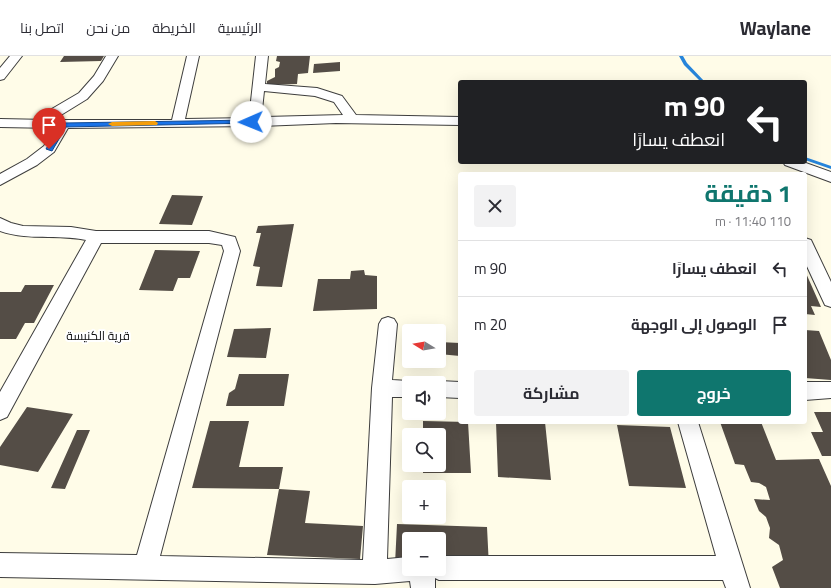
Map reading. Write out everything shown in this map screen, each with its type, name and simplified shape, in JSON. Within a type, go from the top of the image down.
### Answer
[{"type":"street","points":[[0,76],[16,56]]},
{"type":"street","points":[[63,125],[54,120],[54,113],[83,96],[99,78],[112,56]]},
{"type":"street","points":[[178,123],[193,56]]},
{"type":"street","points":[[261,122],[256,110],[262,56]]},
{"type":"street","points":[[259,87],[317,92],[338,99],[353,120]]},
{"type":"street","points":[[0,123],[63,125],[353,120],[427,122],[458,121]]},
{"type":"street","points":[[0,180],[32,162],[49,149],[63,125]]},
{"type":"street","points":[[795,164],[831,177]]},
{"type":"street","points":[[0,223],[3,226],[21,231],[71,232],[96,236],[210,237],[229,241],[232,251],[145,568]]},
{"type":"street","points":[[0,411],[96,236]]},
{"type":"street","points":[[807,248],[831,300]]},
{"type":"street","points":[[375,572],[382,388],[388,324]]},
{"type":"street","points":[[382,388],[402,389]]},
{"type":"street","points":[[446,389],[458,390]]},
{"type":"street","points":[[807,391],[831,390]]},
{"type":"street","points":[[446,568],[734,578],[689,424]]},
{"type":"street","points":[[0,564],[375,572],[402,570]]},
{"type":"street","points":[[422,576],[423,588]]},
{"type":"building","points":[[64,56],[104,56],[101,61],[60,62]]},
{"type":"building","points":[[277,56],[310,56],[308,73],[298,74],[297,84],[267,85],[267,81],[275,77],[275,69],[279,67],[280,62],[276,61]]},
{"type":"building","points":[[340,62],[340,71],[313,73],[314,64]]},
{"type":"building","points":[[172,195],[203,196],[192,225],[159,224]]},
{"type":"building","points":[[294,224],[282,287],[256,286],[260,267],[253,266],[261,233],[256,233],[258,226]]},
{"type":"building","points":[[155,250],[200,251],[190,278],[178,278],[173,291],[139,290]]},
{"type":"building","points":[[364,270],[365,275],[377,276],[377,309],[313,311],[318,279],[350,279],[351,271]]},
{"type":"building","points":[[807,276],[821,307],[811,306],[815,315],[807,314]]},
{"type":"building","points":[[25,285],[54,285],[34,323],[25,323],[16,339],[0,339],[0,292],[21,292]]},
{"type":"building","points":[[271,328],[266,358],[227,357],[234,329]]},
{"type":"building","points":[[807,330],[819,331],[831,360],[831,380],[807,378]]},
{"type":"building","points":[[446,342],[458,343],[458,356],[446,355]]},
{"type":"building","points":[[239,374],[289,374],[284,406],[226,406],[229,393],[235,389]]},
{"type":"building","points":[[27,407],[73,414],[38,472],[0,465],[0,447]]},
{"type":"building","points":[[814,412],[831,412],[831,456],[822,456],[811,432],[823,432]]},
{"type":"building","points":[[210,421],[249,421],[239,467],[283,467],[279,489],[192,488]]},
{"type":"building","points":[[423,421],[458,422],[458,424],[468,424],[471,473],[423,473],[446,472],[446,428],[423,428]]},
{"type":"building","points":[[496,424],[545,424],[551,480],[498,477]]},
{"type":"building","points":[[721,424],[762,424],[776,460],[819,459],[831,486],[831,588],[780,588],[772,567],[783,560],[779,545],[769,538],[770,528],[766,517],[759,511],[754,499],[770,500],[766,487],[759,483],[751,482],[744,465],[735,464]]},
{"type":"building","points":[[617,425],[670,427],[686,488],[629,486]]},
{"type":"building","points":[[77,430],[90,430],[65,489],[51,488]]},
{"type":"building","points":[[279,489],[310,491],[305,523],[363,526],[360,559],[267,555]]},
{"type":"building","points":[[397,524],[487,527],[489,567],[446,566],[446,532],[402,532],[402,564],[395,564]]},
{"type":"waterway","points":[[681,56],[685,64],[701,80]]},
{"type":"waterway","points":[[807,159],[831,168]]},
{"type":"slow traffic","points":[[112,124],[155,123]]},
{"type":"district","name":"قرية الكنيسة","points":[[98,335]]},
{"type":"route","points":[[49,149],[63,125],[251,122]]}]
